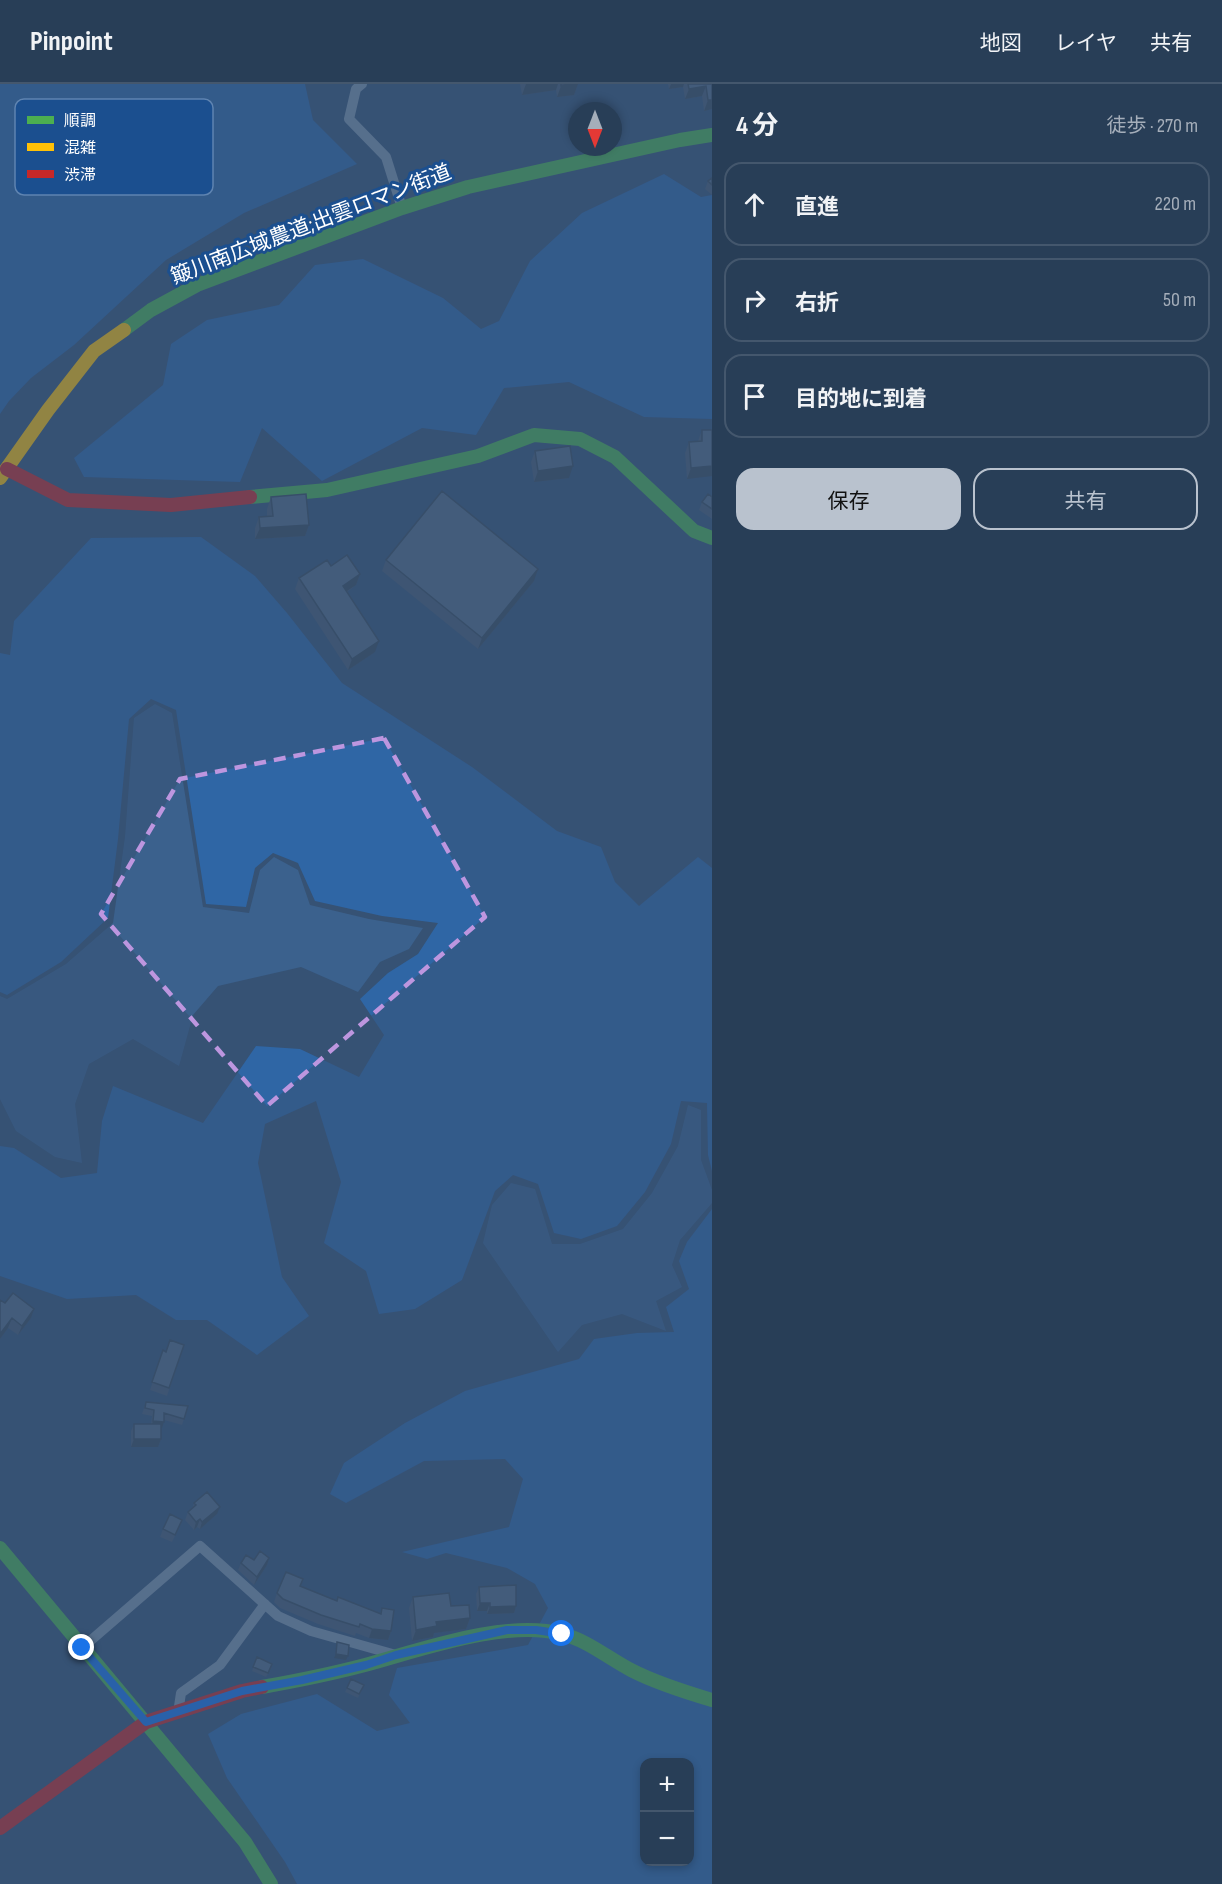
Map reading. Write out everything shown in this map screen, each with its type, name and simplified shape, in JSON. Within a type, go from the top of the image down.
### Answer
[{"type":"street","points":[[362,84],[356,89],[349,119],[386,157],[402,208]]},
{"type":"street","name":"簸川南広域農道;出雲ロマン街道","points":[[3,474],[48,410],[94,351],[151,310],[197,285],[402,208],[468,187],[712,135]]},
{"type":"street","points":[[3,474],[68,500],[171,505],[327,490],[478,456],[534,435],[580,439],[615,457],[694,531],[712,538]]},
{"type":"street","points":[[82,1648],[200,1546],[278,1616],[311,1631],[396,1655]]},
{"type":"street","points":[[0,1548],[245,1842],[271,1884]]},
{"type":"street","points":[[178,1713],[181,1693],[220,1665],[264,1604]]},
{"type":"street","points":[[0,1828],[146,1722],[242,1691],[345,1670],[396,1655],[507,1630],[536,1630],[562,1634],[583,1642],[631,1670],[685,1692],[712,1700]]},
{"type":"highlighted area","points":[[384,738],[485,917],[267,1106],[101,914],[180,779]]},
{"type":"shaded area","points":[[0,84],[305,84],[313,120],[357,164],[244,213],[166,260],[74,345],[31,378],[0,414]]},
{"type":"shaded area","points":[[664,174],[701,197],[712,195],[712,419],[644,417],[569,382],[504,388],[476,435],[422,428],[322,481],[262,428],[240,482],[84,477],[74,458],[163,385],[171,344],[207,320],[279,305],[315,265],[363,259],[443,298],[481,329],[499,321],[530,261],[582,213]]},
{"type":"shaded area","points":[[201,537],[255,576],[342,683],[472,767],[557,831],[601,847],[615,882],[639,906],[698,857],[712,868],[712,1171],[708,1155],[707,1103],[681,1101],[671,1144],[645,1192],[617,1226],[581,1239],[554,1233],[538,1184],[513,1175],[495,1191],[462,1280],[415,1309],[379,1314],[366,1271],[324,1243],[341,1182],[316,1101],[265,1124],[258,1163],[282,1277],[309,1316],[257,1355],[207,1320],[176,1320],[136,1295],[67,1299],[0,1276],[0,1146],[14,1148],[61,1178],[97,1173],[102,1121],[113,1086],[203,1123],[256,1046],[300,1049],[359,1077],[384,1035],[360,999],[388,973],[418,954],[438,923],[382,916],[315,901],[298,863],[273,853],[255,868],[246,907],[206,904],[176,710],[151,699],[129,719],[108,918],[61,962],[7,995],[0,992],[0,653],[10,655],[14,621],[91,538]]},
{"type":"shaded area","points":[[155,704],[172,713],[203,907],[249,913],[260,870],[274,857],[298,870],[310,905],[369,919],[423,928],[409,949],[380,962],[358,992],[301,967],[218,986],[193,1015],[179,1066],[133,1039],[89,1064],[75,1104],[82,1163],[55,1157],[16,1131],[0,1099],[0,996],[7,999],[66,964],[113,923],[125,837],[134,718]]},
{"type":"shaded area","points":[[688,1105],[701,1110],[701,1160],[712,1190],[712,1203],[680,1240],[672,1265],[682,1287],[656,1301],[666,1331],[622,1314],[582,1325],[558,1352],[483,1243],[492,1205],[511,1183],[535,1189],[552,1244],[580,1244],[623,1229],[652,1193],[678,1146]]},
{"type":"shaded area","points":[[712,1209],[712,1884],[297,1884],[285,1862],[227,1778],[208,1734],[241,1714],[317,1694],[377,1731],[410,1723],[389,1695],[397,1668],[528,1645],[548,1608],[535,1584],[507,1568],[446,1553],[427,1559],[402,1552],[509,1527],[523,1479],[505,1459],[424,1461],[346,1503],[330,1494],[344,1463],[405,1423],[465,1391],[579,1359],[594,1339],[637,1333],[674,1332],[666,1307],[689,1289],[679,1261],[687,1242]]},
{"type":"building","points":[[688,84],[712,84],[712,100],[708,100],[706,86],[689,89]]},
{"type":"building","points":[[702,430],[712,430],[712,466],[691,468],[689,442],[702,441]]},
{"type":"building","points":[[570,446],[573,466],[538,471],[535,451]]},
{"type":"building","points":[[442,491],[538,569],[482,638],[386,560]]},
{"type":"building","points":[[306,494],[309,525],[260,528],[259,517],[273,516],[271,497]]},
{"type":"building","points":[[708,494],[712,497],[712,509],[702,502]]},
{"type":"building","points":[[347,555],[360,574],[343,586],[379,641],[352,659],[299,578],[327,560],[331,566]]},
{"type":"building","points":[[13,1293],[34,1309],[22,1326],[12,1318],[0,1334],[0,1300],[5,1303]]},
{"type":"building","points":[[170,1340],[184,1345],[169,1388],[152,1382],[163,1350],[166,1352]]},
{"type":"building","points":[[146,1402],[188,1406],[184,1419],[164,1413],[164,1422],[153,1421],[154,1410],[145,1408]]},
{"type":"building","points":[[134,1424],[161,1424],[161,1439],[134,1439]]},
{"type":"building","points":[[207,1492],[220,1507],[202,1522],[200,1519],[196,1522],[188,1512],[196,1505],[194,1503]]},
{"type":"building","points":[[170,1514],[182,1520],[175,1535],[163,1529]]},
{"type":"building","points":[[260,1551],[269,1558],[257,1577],[241,1563],[246,1555],[254,1560]]},
{"type":"building","points":[[286,1572],[303,1579],[300,1586],[337,1601],[338,1597],[381,1614],[382,1608],[394,1610],[391,1631],[372,1629],[360,1624],[359,1627],[321,1615],[283,1599],[277,1593]]},
{"type":"building","points":[[516,1585],[516,1606],[490,1607],[490,1603],[480,1603],[479,1587]]},
{"type":"building","points":[[449,1593],[451,1606],[469,1605],[470,1618],[436,1622],[437,1626],[416,1630],[413,1597]]},
{"type":"building","points":[[337,1642],[349,1645],[348,1656],[336,1654]]},
{"type":"building","points":[[257,1657],[272,1664],[268,1673],[253,1667]]},
{"type":"building","points":[[351,1679],[364,1685],[359,1694],[347,1688]]},
{"type":"traffic: fast","points":[[124,330],[151,310],[197,285],[402,208],[468,187],[712,135]]},
{"type":"traffic: fast","points":[[250,497],[327,490],[478,456],[534,435],[580,439],[615,457],[694,531],[712,538]]},
{"type":"traffic: fast","points":[[0,1548],[245,1842],[271,1884]]},
{"type":"traffic: fast","points":[[262,1687],[352,1668],[463,1638],[515,1630],[539,1630],[571,1637],[641,1675],[712,1700]]},
{"type":"traffic: slow","points":[[0,478],[48,410],[94,351],[124,330]]},
{"type":"traffic: jam","points":[[7,469],[68,500],[171,505],[250,497]]},
{"type":"traffic: jam","points":[[0,1828],[146,1722],[242,1691],[262,1687]]},
{"type":"route","points":[[82,1648],[146,1722],[242,1691],[302,1680],[366,1665],[396,1655],[507,1630],[536,1630],[562,1634]]}]
